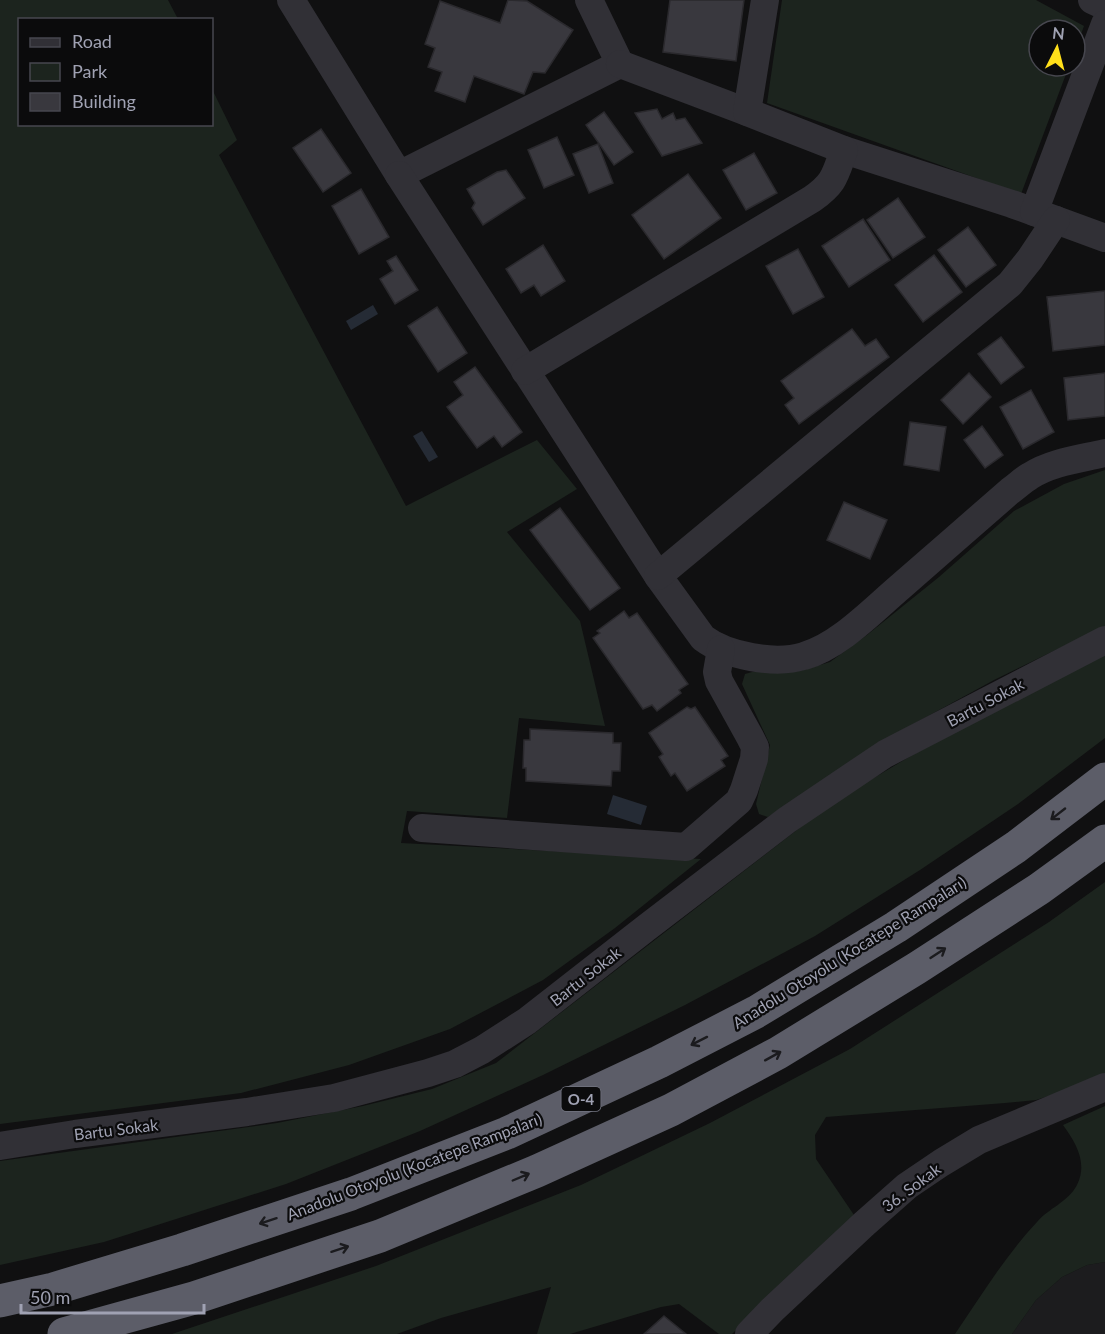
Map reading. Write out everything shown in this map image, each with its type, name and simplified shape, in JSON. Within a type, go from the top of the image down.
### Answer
[{"type":"highway","name":"Anadolu Otoyolu (Kocatepe Rampaları)","points":[[0,1301],[53,1289],[182,1250],[351,1194],[507,1133],[659,1062],[756,1012],[896,927],[1007,853],[1105,778]]},
{"type":"highway","points":[[64,1334],[194,1298],[380,1236],[537,1171],[671,1110],[778,1053],[837,1017],[1039,889],[1105,841]]},
{"type":"street","points":[[291,0],[399,175],[658,576],[703,638],[713,645],[750,656],[788,659],[803,657],[820,650],[860,622],[1029,476],[1060,464],[1105,453]]},
{"type":"street","points":[[589,0],[620,64],[844,150],[1105,238]]},
{"type":"street","points":[[747,112],[765,0]]},
{"type":"street","points":[[1092,0],[1105,6]]},
{"type":"street","points":[[658,576],[1010,284],[1030,259],[1105,24]]},
{"type":"street","points":[[399,175],[620,64]]},
{"type":"street","points":[[525,371],[825,190],[834,179],[844,150]]},
{"type":"street","name":"Bartu Sokak","points":[[0,1146],[334,1098],[455,1064],[482,1050],[527,1021],[787,820],[885,754],[1105,640]]},
{"type":"street","points":[[422,828],[686,847],[739,801],[754,759],[754,747],[718,681],[717,672],[721,649]]},
{"type":"street","points":[[726,813],[751,848]]},
{"type":"street","name":"36. Sokak","points":[[749,1334],[864,1224],[924,1174],[979,1140],[1105,1088]]},
{"type":"shaded area","points":[[373,305],[378,314],[351,330],[346,321]]},
{"type":"shaded area","points":[[422,431],[438,457],[429,462],[413,436]]},
{"type":"shaded area","points":[[613,795],[647,806],[641,825],[607,814]]},
{"type":"shaded area","points":[[1105,1262],[1105,1334],[1012,1334],[1036,1300],[1062,1277],[1087,1265]]},
{"type":"green space","points":[[0,0],[168,0],[177,18],[18,18],[18,126],[213,126],[213,91],[237,140],[219,155],[406,506],[537,440],[577,489],[507,532],[580,621],[605,726],[519,718],[507,818],[407,811],[401,843],[701,859],[615,928],[543,980],[450,1029],[349,1065],[241,1093],[0,1124]]},
{"type":"green space","points":[[782,0],[1036,0],[1069,18],[1027,18],[1027,78],[1064,78],[1021,194],[767,103]]},
{"type":"green space","points":[[1105,470],[1105,626],[994,680],[884,740],[768,817],[759,814],[756,804],[770,745],[742,684],[745,674],[800,671],[830,662],[939,577],[1014,511],[1064,484]]},
{"type":"green space","points":[[1105,654],[1105,738],[1018,804],[920,870],[815,936],[685,1005],[543,1075],[420,1131],[286,1184],[104,1242],[0,1265],[0,1161],[277,1123],[363,1106],[432,1089],[496,1063],[833,802],[916,753]]},
{"type":"green space","points":[[1105,882],[1105,1073],[1067,1090],[1036,1100],[826,1117],[815,1135],[816,1159],[854,1215],[732,1334],[719,1334],[679,1304],[661,1307],[570,1334],[537,1334],[551,1287],[441,1318],[397,1334],[172,1334],[376,1266],[581,1185],[710,1123],[850,1049],[1049,922]]},
{"type":"green space","points":[[1105,1106],[1105,1262],[1087,1265],[1062,1277],[1036,1300],[1012,1334],[955,1334],[1014,1248],[1042,1217],[1069,1196],[1077,1185],[1081,1161],[1076,1146],[1063,1125]]},
{"type":"building","points":[[508,0],[527,1],[573,30],[545,73],[533,72],[524,94],[474,76],[465,102],[435,91],[442,72],[428,67],[435,48],[425,44],[440,1],[500,23]]},
{"type":"building","points":[[670,0],[744,0],[736,61],[663,52]]},
{"type":"building","points":[[657,109],[662,119],[673,113],[676,120],[685,118],[702,143],[662,156],[635,113]]},
{"type":"building","points":[[604,112],[633,152],[614,165],[586,125]]},
{"type":"building","points":[[321,129],[351,173],[323,192],[293,148]]},
{"type":"building","points":[[557,137],[574,175],[544,188],[528,150]]},
{"type":"building","points":[[598,144],[613,183],[589,193],[573,154]]},
{"type":"building","points":[[754,153],[777,193],[746,210],[723,170]]},
{"type":"building","points":[[506,170],[525,198],[483,225],[472,208],[475,203],[467,189],[497,172]]},
{"type":"building","points":[[688,174],[721,218],[664,259],[632,215]]},
{"type":"building","points":[[361,189],[389,237],[359,254],[332,206]]},
{"type":"building","points":[[898,198],[925,237],[893,258],[867,220]]},
{"type":"building","points":[[863,219],[890,260],[849,287],[822,246]]},
{"type":"building","points":[[968,227],[996,265],[966,287],[938,250]]},
{"type":"building","points":[[543,245],[565,281],[541,296],[534,285],[521,293],[506,269]]},
{"type":"building","points":[[798,249],[824,297],[793,314],[766,266]]},
{"type":"building","points":[[934,255],[962,292],[923,322],[895,285]]},
{"type":"building","points":[[396,256],[418,290],[395,304],[380,279],[393,271],[387,261]]},
{"type":"building","points":[[1105,291],[1105,345],[1053,351],[1047,297]]},
{"type":"building","points":[[437,307],[467,353],[438,372],[408,326]]},
{"type":"building","points":[[852,329],[865,346],[876,339],[889,357],[799,424],[785,405],[794,398],[781,381]]},
{"type":"building","points":[[1001,337],[1024,367],[1001,384],[978,354]]},
{"type":"building","points":[[475,367],[522,432],[502,447],[494,436],[477,448],[447,407],[463,395],[454,382]]},
{"type":"building","points":[[969,373],[991,397],[963,424],[941,400]]},
{"type":"building","points":[[1105,373],[1105,416],[1068,420],[1064,378]]},
{"type":"building","points":[[1031,390],[1054,432],[1023,449],[1000,407]]},
{"type":"building","points":[[910,422],[946,427],[939,471],[904,465]]},
{"type":"building","points":[[982,426],[1003,455],[985,468],[964,440]]},
{"type":"building","points":[[844,502],[887,520],[870,559],[827,540]]},
{"type":"building","points":[[560,508],[620,588],[590,610],[530,530]]},
{"type":"building","points":[[624,611],[629,618],[637,613],[688,684],[679,690],[681,693],[657,711],[652,705],[643,709],[593,638],[600,633],[597,631]]},
{"type":"building","points":[[687,707],[691,709],[695,707],[728,756],[721,760],[725,766],[687,791],[675,773],[671,776],[659,757],[663,754],[649,733]]},
{"type":"building","points":[[530,729],[613,733],[613,743],[621,743],[620,771],[612,771],[611,786],[526,781],[526,768],[523,768],[524,740],[530,740]]},
{"type":"building","points":[[664,1316],[686,1334],[644,1334]]}]
